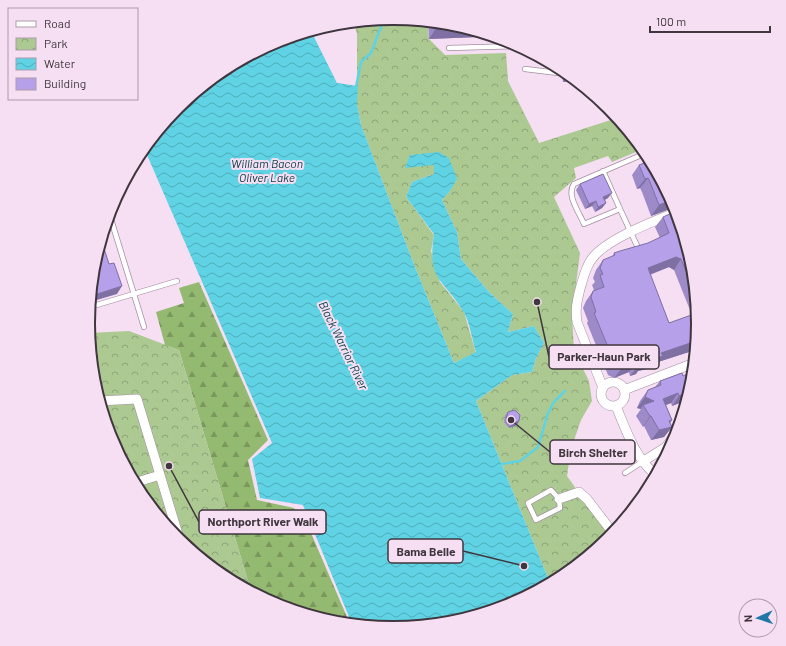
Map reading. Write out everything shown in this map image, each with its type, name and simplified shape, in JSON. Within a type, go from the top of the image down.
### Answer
[{"type":"street","points":[[603,388],[577,322],[576,308],[585,271],[591,259],[601,250],[631,232],[670,215]]},
{"type":"street","points":[[624,390],[684,371],[687,369]]},
{"type":"street","points":[[615,382],[624,390],[624,398],[616,406],[609,406],[603,401],[601,394],[603,388],[607,384],[615,382]]},
{"type":"street","points":[[105,401],[137,399],[176,527]]},
{"type":"street","points":[[616,406],[642,462],[652,471]]},
{"type":"street","points":[[642,462],[663,449]]},
{"type":"street","points":[[140,481],[160,476]]},
{"type":"street","points":[[559,500],[579,492],[587,499],[609,528]]},
{"type":"lane","points":[[449,48],[503,46]]},
{"type":"lane","points":[[525,69],[555,73]]},
{"type":"lane","points":[[620,209],[584,224],[570,195],[571,188],[574,184],[640,156]]},
{"type":"lane","points":[[603,172],[639,250]]},
{"type":"lane","points":[[112,224],[144,327]]},
{"type":"lane","points":[[96,305],[177,281]]},
{"type":"lane","points":[[625,473],[642,462]]},
{"type":"lane","points":[[551,490],[559,500],[560,508],[536,520],[528,503],[551,490]]},
{"type":"green space","points":[[393,25],[428,28],[429,39],[445,55],[506,53],[508,81],[539,143],[611,120],[637,152],[612,162],[608,156],[574,168],[576,178],[554,197],[580,253],[572,316],[574,351],[589,381],[592,401],[581,420],[571,449],[567,476],[606,532],[559,571],[548,578],[476,401],[512,375],[532,372],[536,358],[544,343],[534,326],[508,332],[513,314],[489,292],[461,259],[457,232],[442,200],[450,191],[434,165],[434,174],[412,182],[406,197],[434,235],[431,251],[440,282],[464,312],[476,353],[454,363],[413,262],[361,125],[357,104],[357,34],[355,28],[374,26]]},
{"type":"green space","points":[[199,282],[268,440],[248,460],[257,500],[294,508],[311,533],[347,617],[316,611],[297,605],[249,584],[179,350],[165,345],[156,312],[184,303],[179,288]]},
{"type":"green space","points":[[129,331],[179,350],[249,584],[227,571],[182,534],[145,489],[126,455],[111,419],[101,381],[96,333]]},
{"type":"water","name":"William Bacon Oliver Lake","points":[[313,36],[337,83],[358,86],[357,104],[361,125],[413,262],[454,363],[476,352],[463,311],[438,277],[435,270],[432,249],[434,234],[406,197],[412,182],[434,174],[434,165],[405,168],[410,155],[439,152],[449,158],[457,179],[450,191],[442,200],[457,232],[461,259],[489,292],[513,314],[508,332],[534,326],[544,343],[536,358],[532,372],[512,375],[476,401],[548,578],[525,590],[489,605],[451,615],[393,621],[349,617],[303,505],[260,498],[252,459],[272,443],[147,155],[182,112],[227,75],[261,56]]},
{"type":"building","points":[[645,163],[665,203],[659,205],[648,178],[645,179],[639,165]]},
{"type":"building","points":[[603,174],[612,193],[603,197],[606,203],[598,207],[596,201],[589,204],[580,184]]},
{"type":"building","points":[[670,214],[681,246],[686,272],[681,259],[676,257],[648,268],[669,323],[691,315],[690,343],[661,353],[663,356],[643,362],[643,364],[638,366],[636,362],[622,368],[615,364],[594,313],[596,312],[591,297],[593,291],[604,287],[600,275],[603,274],[600,268],[603,260],[615,255],[614,253],[648,243],[669,233],[663,217]]},
{"type":"building","points":[[104,249],[109,264],[114,263],[122,286],[97,294]]},
{"type":"building","points":[[682,373],[683,376],[686,374],[682,395],[679,396],[678,393],[663,399],[672,420],[669,421],[672,427],[659,430],[643,405],[654,401],[645,397],[648,390],[661,385],[660,381]]},
{"type":"building","points":[[515,410],[520,415],[519,421],[512,424],[506,419],[508,412]]},
{"type":"waterway","points":[[356,87],[361,62],[371,53],[381,26]]},
{"type":"waterway","points":[[502,464],[520,461],[538,447],[548,413],[554,402],[565,391]]},
{"type":"place","name":"Parker-Haun Park","points":[[537,302]]},
{"type":"place","name":"Birch Shelter","points":[[511,420]]},
{"type":"place","name":"Northport River Walk","points":[[169,466]]},
{"type":"place","name":"Bama Belle","points":[[524,566]]},
{"type":"water label","name":"Black Warrior River","points":[[344,345]]}]
